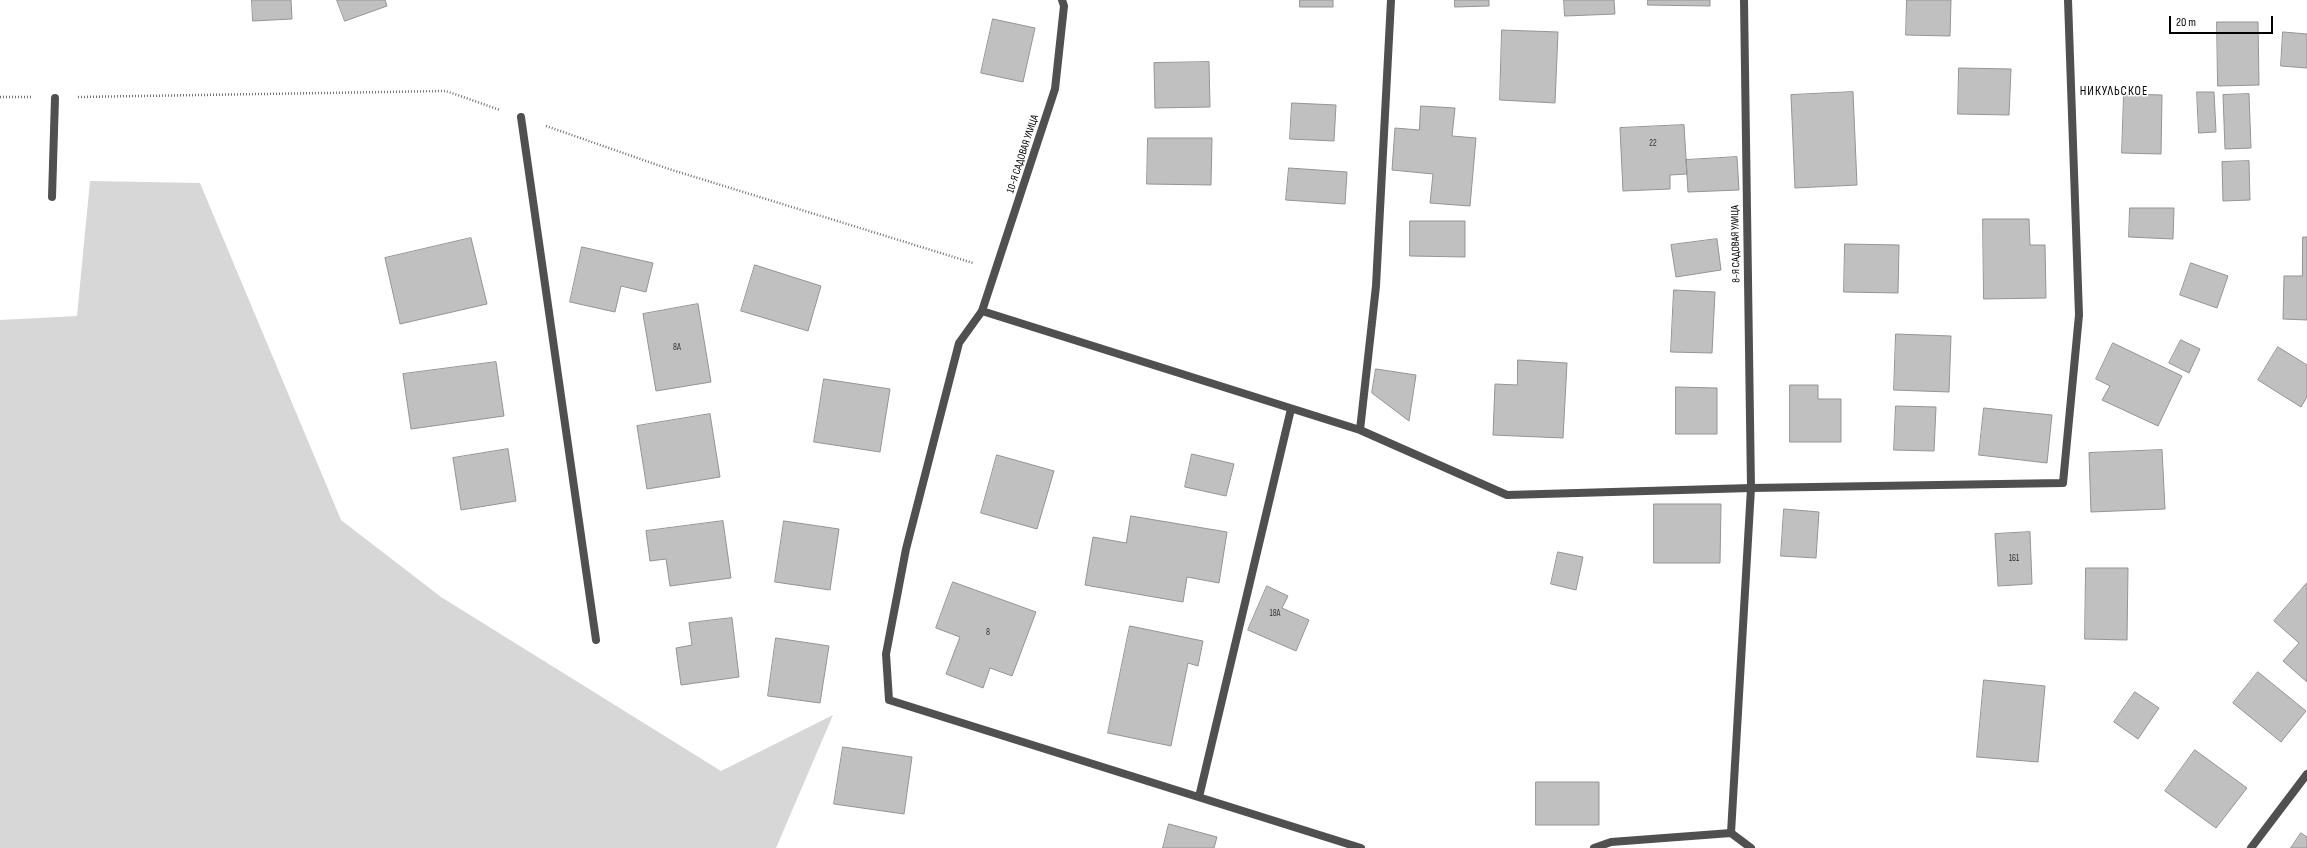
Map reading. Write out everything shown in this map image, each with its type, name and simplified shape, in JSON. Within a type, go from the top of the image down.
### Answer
[{"type":"street","name":"10-Я САДОВАЯ УЛИЦА","points":[[1062,0],[1064,6],[1055,89],[982,311],[959,343],[906,549],[886,654],[889,700],[1199,797]]},
{"type":"street","points":[[1360,430],[1376,286],[1391,0]]},
{"type":"street","name":"8-Я САДОВАЯ УЛИЦА","points":[[1731,833],[1751,488],[1744,0]]},
{"type":"street","points":[[982,311],[1360,430],[1507,495],[1751,488],[2063,483],[2079,315],[2068,0]]},
{"type":"street","points":[[52,197],[55,98]]},
{"type":"street","points":[[521,117],[596,640]]},
{"type":"street","points":[[1291,409],[1199,797],[1361,848]]},
{"type":"street","points":[[2251,848],[2307,774]]},
{"type":"street","points":[[1594,848],[1611,842],[1731,833],[1751,848]]},
{"type":"shaded area","points":[[90,181],[200,183],[341,520],[441,597],[721,771],[833,715],[776,848],[0,848],[0,320],[77,316]]},
{"type":"building","points":[[252,0],[291,0],[292,19],[253,21]]},
{"type":"building","points":[[337,0],[385,0],[387,6],[345,21]]},
{"type":"building","points":[[1300,0],[1333,0],[1333,7],[1300,7]]},
{"type":"building","points":[[1455,0],[1489,0],[1489,6],[1455,7]]},
{"type":"building","points":[[1564,0],[1614,0],[1615,14],[1565,16]]},
{"type":"building","points":[[1648,0],[1710,0],[1710,6],[1648,5]]},
{"type":"building","points":[[1907,0],[1951,0],[1950,36],[1906,35]]},
{"type":"building","points":[[993,19],[1035,28],[1023,82],[981,73]]},
{"type":"building","points":[[2217,22],[2258,22],[2259,85],[2218,86]]},
{"type":"building","points":[[1502,30],[1558,32],[1555,103],[1500,100]]},
{"type":"building","points":[[2283,32],[2307,34],[2307,68],[2281,66]]},
{"type":"building","points":[[1209,62],[1210,107],[1155,108],[1154,63]]},
{"type":"building","points":[[1959,68],[2011,69],[2009,115],[1958,114]]},
{"type":"building","points":[[1853,92],[1857,185],[1795,188],[1791,95]]},
{"type":"building","points":[[2197,92],[2214,92],[2216,132],[2199,133]]},
{"type":"building","points":[[2124,94],[2162,95],[2161,154],[2122,153]]},
{"type":"building","points":[[2249,94],[2251,148],[2225,149],[2223,95]]},
{"type":"building","points":[[1292,103],[1336,105],[1334,141],[1290,139]]},
{"type":"building","points":[[1421,106],[1455,108],[1452,136],[1476,138],[1470,206],[1430,203],[1433,174],[1392,170],[1395,128],[1419,130]]},
{"type":"building","points":[[1684,125],[1687,174],[1670,175],[1670,189],[1623,191],[1620,128]]},
{"type":"building","points":[[1148,138],[1212,138],[1211,185],[1147,184]]},
{"type":"building","points":[[1737,157],[1739,190],[1688,192],[1686,160]]},
{"type":"building","points":[[2249,161],[2250,200],[2223,201],[2222,162]]},
{"type":"building","points":[[1289,168],[1347,172],[1345,204],[1286,200]]},
{"type":"building","points":[[2130,208],[2174,208],[2173,239],[2129,237]]},
{"type":"building","points":[[1983,219],[2029,219],[2030,245],[2045,245],[2046,298],[1984,299]]},
{"type":"building","points":[[1410,221],[1465,221],[1465,257],[1410,256]]},
{"type":"building","points":[[2303,237],[2307,237],[2307,320],[2283,319],[2284,276],[2302,276]]},
{"type":"building","points":[[471,238],[487,304],[400,324],[385,258]]},
{"type":"building","points":[[1717,239],[1721,270],[1676,277],[1671,245]]},
{"type":"building","points":[[1845,244],[1899,245],[1898,293],[1844,292]]},
{"type":"building","points":[[582,247],[653,263],[646,292],[621,286],[615,312],[570,302]]},
{"type":"building","points":[[2191,263],[2228,276],[2217,308],[2180,295]]},
{"type":"building","points":[[755,265],[821,286],[808,331],[741,311]]},
{"type":"building","points":[[1674,290],[1715,292],[1712,353],[1671,352]]},
{"type":"building","points":[[698,304],[711,382],[656,391],[643,314]]},
{"type":"building","points":[[1896,334],[1951,336],[1949,392],[1894,390]]},
{"type":"building","points":[[2181,340],[2200,349],[2189,373],[2169,363]]},
{"type":"building","points":[[2113,343],[2182,376],[2158,426],[2102,400],[2110,386],[2096,379]]},
{"type":"building","points":[[2278,347],[2307,365],[2307,397],[2301,407],[2258,380]]},
{"type":"building","points":[[1518,360],[1567,363],[1563,438],[1493,435],[1495,384],[1517,385]]},
{"type":"building","points":[[496,362],[504,416],[411,429],[403,374]]},
{"type":"building","points":[[1376,369],[1416,375],[1409,421],[1372,393]]},
{"type":"building","points":[[824,379],[890,389],[880,452],[814,442]]},
{"type":"building","points":[[1790,385],[1818,385],[1818,399],[1841,399],[1841,442],[1790,442]]},
{"type":"building","points":[[1676,387],[1717,388],[1717,434],[1676,434]]},
{"type":"building","points":[[1896,406],[1936,407],[1934,451],[1894,450]]},
{"type":"building","points":[[1984,408],[2052,415],[2047,463],[1979,455]]},
{"type":"building","points":[[710,414],[720,477],[647,489],[637,426]]},
{"type":"building","points":[[508,449],[516,501],[461,510],[453,458]]},
{"type":"building","points":[[2162,450],[2165,509],[2091,512],[2089,453]]},
{"type":"building","points":[[1192,454],[1234,464],[1226,496],[1185,487]]},
{"type":"building","points":[[997,455],[1054,471],[1037,529],[981,513]]},
{"type":"building","points":[[1654,504],[1721,504],[1720,563],[1654,563]]},
{"type":"building","points":[[1784,509],[1819,512],[1816,558],[1781,556]]},
{"type":"building","points":[[1131,516],[1227,532],[1219,583],[1187,577],[1183,602],[1085,585],[1093,537],[1126,543]]},
{"type":"building","points":[[723,521],[731,578],[670,586],[666,559],[650,561],[646,531]]},
{"type":"building","points":[[784,521],[839,529],[830,590],[775,582]]},
{"type":"building","points":[[2030,532],[2032,584],[1998,586],[1995,534]]},
{"type":"building","points":[[1558,552],[1583,557],[1576,590],[1551,584]]},
{"type":"building","points":[[2086,568],[2128,568],[2127,640],[2085,639]]},
{"type":"building","points":[[953,582],[1036,612],[1012,676],[990,668],[983,688],[946,674],[960,637],[936,628]]},
{"type":"building","points":[[2307,583],[2307,682],[2283,661],[2299,643],[2274,621]]},
{"type":"building","points":[[1267,586],[1288,596],[1282,608],[1309,620],[1296,651],[1248,630]]},
{"type":"building","points":[[732,618],[739,677],[681,685],[676,648],[692,645],[689,623]]},
{"type":"building","points":[[1130,626],[1203,641],[1198,666],[1188,663],[1171,746],[1108,733]]},
{"type":"building","points":[[776,638],[829,646],[820,703],[768,696]]},
{"type":"building","points":[[2258,672],[2306,711],[2281,742],[2233,703]]},
{"type":"building","points":[[1984,680],[2045,686],[2038,762],[1977,757]]},
{"type":"building","points":[[2135,692],[2159,708],[2138,739],[2114,722]]},
{"type":"building","points":[[843,747],[912,757],[904,814],[834,804]]},
{"type":"building","points":[[2195,750],[2247,788],[2216,828],[2165,791]]},
{"type":"building","points":[[1536,782],[1599,782],[1599,825],[1536,825]]},
{"type":"building","points":[[1169,824],[1217,837],[1214,848],[1163,848]]},
{"type":"building","points":[[2301,833],[2307,837],[2307,848],[2291,848]]},
{"type":"district","name":"НИКУЛЬСКОЕ","points":[[2114,92]]}]
